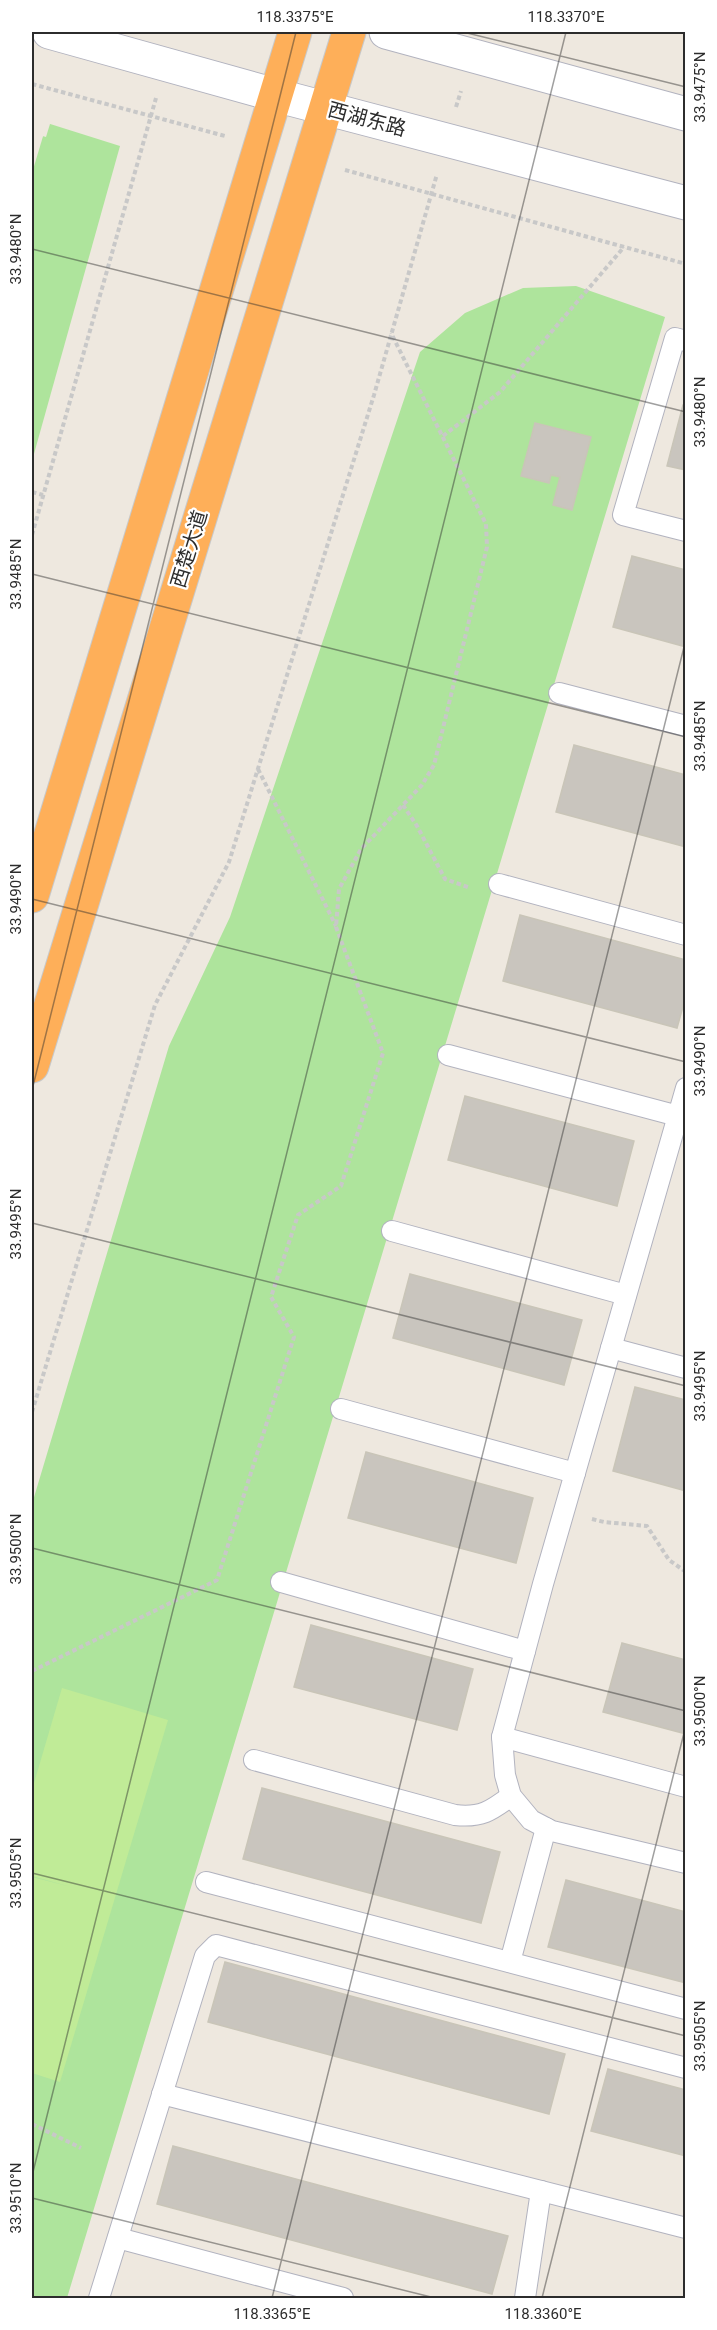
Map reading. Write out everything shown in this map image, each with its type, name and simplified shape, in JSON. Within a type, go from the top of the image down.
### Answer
[{"type":"highway","points":[[32,896],[295,32]]},
{"type":"highway","name":"西楚大道","points":[[32,1066],[349,32]]},
{"type":"main road","name":"西湖东路","points":[[48,32],[686,203]]},
{"type":"main road","points":[[386,32],[686,114]]},
{"type":"lane","points":[[686,341],[675,338],[623,514],[686,531]]},
{"type":"lane","points":[[559,693],[686,726]]},
{"type":"lane","points":[[499,884],[686,935]]},
{"type":"lane","points":[[447,1055],[682,1105],[564,1511],[502,1737],[505,1775],[511,1796],[531,1820],[546,1828],[686,1863]]},
{"type":"lane","points":[[392,1231],[626,1295]]},
{"type":"lane","points":[[611,1348],[686,1368]]},
{"type":"lane","points":[[341,1409],[575,1473]]},
{"type":"lane","points":[[281,1582],[525,1651]]},
{"type":"lane","points":[[502,1737],[686,1787]]},
{"type":"lane","points":[[254,1760],[454,1815],[470,1817],[490,1811],[511,1796]]},
{"type":"lane","points":[[510,1962],[546,1828]]},
{"type":"lane","points":[[206,1882],[686,2009]]},
{"type":"lane","points":[[99,2298],[205,1956],[216,1945],[686,2068]]},
{"type":"lane","points":[[162,2094],[686,2228]]},
{"type":"lane","points":[[525,2298],[541,2191]]},
{"type":"lane","points":[[118,2238],[343,2298]]},
{"type":"path","points":[[32,1412],[155,1005],[229,862],[391,333],[471,55]]},
{"type":"path","points":[[32,535],[150,116],[152,60]]},
{"type":"path","points":[[32,84],[259,146]]},
{"type":"path","points":[[310,160],[686,264]]},
{"type":"path","points":[[442,436],[500,392],[624,247]]},
{"type":"path","points":[[336,927],[339,889],[361,849],[422,785],[434,765],[487,547],[486,524],[391,333]]},
{"type":"path","points":[[32,492],[43,495]]},
{"type":"path","points":[[32,1671],[217,1580],[294,1338],[271,1297],[298,1215],[341,1185],[384,1053],[336,927],[258,769]]},
{"type":"path","points":[[403,805],[417,826],[445,879],[480,891]]},
{"type":"path","points":[[564,1511],[604,1522],[647,1526],[669,1560],[686,1572]]},
{"type":"path","points":[[32,2124],[81,2148]]},
{"type":"green space","points":[[47,123],[120,146],[32,461],[32,173]]},
{"type":"green space","points":[[576,286],[665,317],[67,2298],[32,2298],[32,1504],[169,1046],[230,917],[420,352],[465,313],[523,288]]},
{"type":"green space","points":[[62,1688],[168,1720],[60,2082],[32,2073],[32,1877],[71,1887],[32,1876],[32,1790]]},
{"type":"pier","points":[[32,32],[78,32],[46,137],[32,133]]},
{"type":"building","points":[[683,405],[686,405],[686,470],[667,466]]},
{"type":"building","points":[[535,423],[591,437],[572,510],[553,505],[560,477],[551,475],[549,483],[521,476]]},
{"type":"building","points":[[632,556],[686,570],[686,647],[613,627]]},
{"type":"building","points":[[574,745],[686,775],[686,847],[556,812]]},
{"type":"building","points":[[520,915],[686,960],[686,996],[677,1028],[503,981]]},
{"type":"building","points":[[465,1096],[634,1141],[617,1206],[448,1160]]},
{"type":"building","points":[[410,1274],[582,1320],[564,1385],[393,1338]]},
{"type":"building","points":[[635,1387],[686,1400],[686,1491],[613,1471]]},
{"type":"building","points":[[366,1452],[533,1498],[516,1563],[348,1518]]},
{"type":"building","points":[[311,1625],[473,1669],[457,1730],[294,1687]]},
{"type":"building","points":[[622,1643],[686,1660],[686,1734],[603,1712]]},
{"type":"building","points":[[262,1788],[500,1852],[481,1923],[243,1859]]},
{"type":"building","points":[[566,1880],[686,1912],[686,1983],[548,1947]]},
{"type":"building","points":[[225,1962],[565,2054],[549,2114],[208,2022]]},
{"type":"building","points":[[608,2069],[686,2090],[686,2156],[591,2131]]},
{"type":"building","points":[[173,2146],[508,2236],[492,2294],[157,2204]]}]
